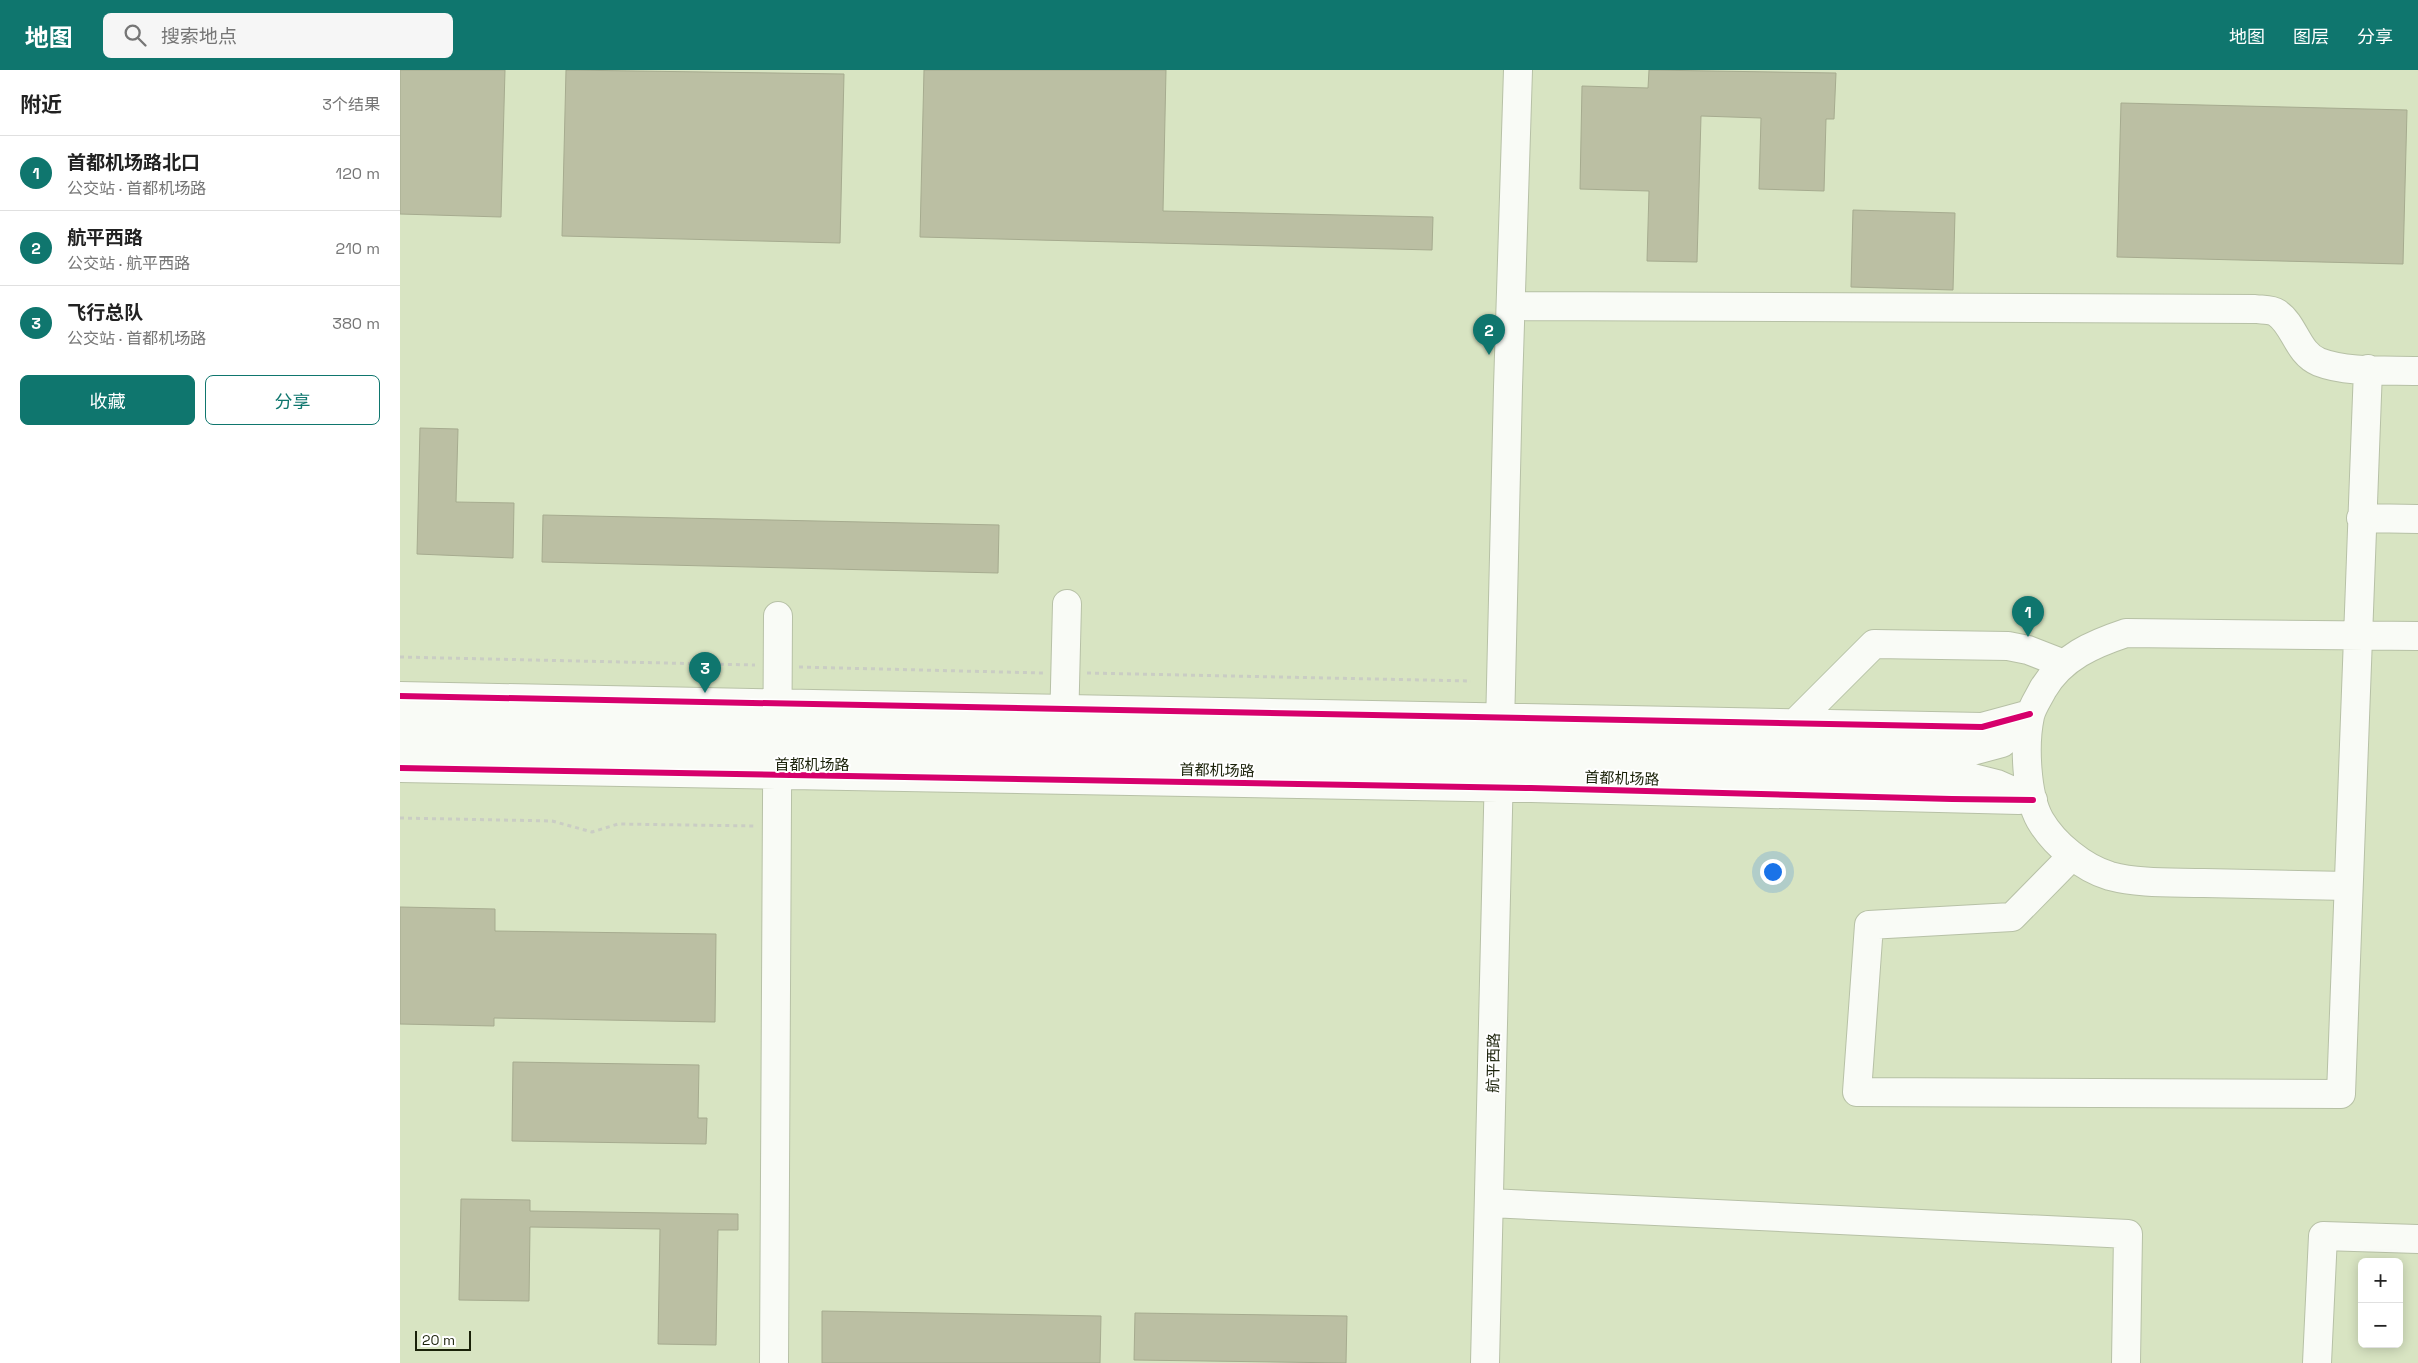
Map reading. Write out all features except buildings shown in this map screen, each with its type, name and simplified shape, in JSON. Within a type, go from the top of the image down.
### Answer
[{"type":"street","name":"航平西路","points":[[1485,1363],[1518,70]]},
{"type":"street","points":[[1511,306],[2255,309],[2276,312],[2289,326],[2302,348],[2317,362],[2368,369],[2418,371]]},
{"type":"street","points":[[2072,856],[2012,917],[1869,925],[1857,1092],[2341,1094],[2368,369]]},
{"type":"street","points":[[2361,518],[2418,520]]},
{"type":"street","points":[[1064,733],[1066,604]]},
{"type":"street","points":[[774,1362],[778,616]]},
{"type":"street","points":[[2348,886],[2149,882],[2109,876],[2072,856],[2054,840],[2040,819],[2033,800],[2028,775],[2030,714],[2044,687],[2064,664],[2093,644],[2126,633],[2418,636]]},
{"type":"street","points":[[1787,795],[1750,758],[1795,722],[1874,644],[2008,646],[2028,650],[2064,664]]},
{"type":"street","name":"首都机场路","points":[[400,696],[778,739],[981,779],[1244,783],[1501,752],[1795,722],[1982,727],[2030,714]]},
{"type":"street","points":[[981,707],[945,742],[981,779]]},
{"type":"street","name":"首都机场路","points":[[400,768],[778,739],[981,707],[1064,733],[1274,748],[1750,758],[1961,754],[2002,743],[2030,714]]},
{"type":"street","points":[[1244,783],[1274,748],[1246,713]]},
{"type":"street","name":"首都机场路","points":[[400,722],[778,739],[945,742],[1064,733],[1246,713],[1787,795],[2033,800]]},
{"type":"street","name":"首都机场路","points":[[400,743],[778,739]]},
{"type":"street","name":"首都机场路","points":[[1750,758],[1957,774],[1997,784],[2033,800]]},
{"type":"street","points":[[1490,1203],[2128,1234],[2126,1363]]},
{"type":"street","points":[[2316,1363],[2324,1236],[2418,1239]]},
{"type":"path","points":[[400,657],[1471,681]]},
{"type":"path","points":[[400,818],[552,821],[592,832],[618,824],[760,826]]},
{"type":"cycle path","points":[[400,696],[1982,727],[2030,714]]},
{"type":"cycle path","points":[[400,768],[1531,788],[2033,800]]},
{"type":"place","name":"航平西路","points":[[1489,355]]},
{"type":"place","name":"首都机场路北口","points":[[2028,637]]},
{"type":"place","name":"飞行总队","points":[[705,693]]}]
